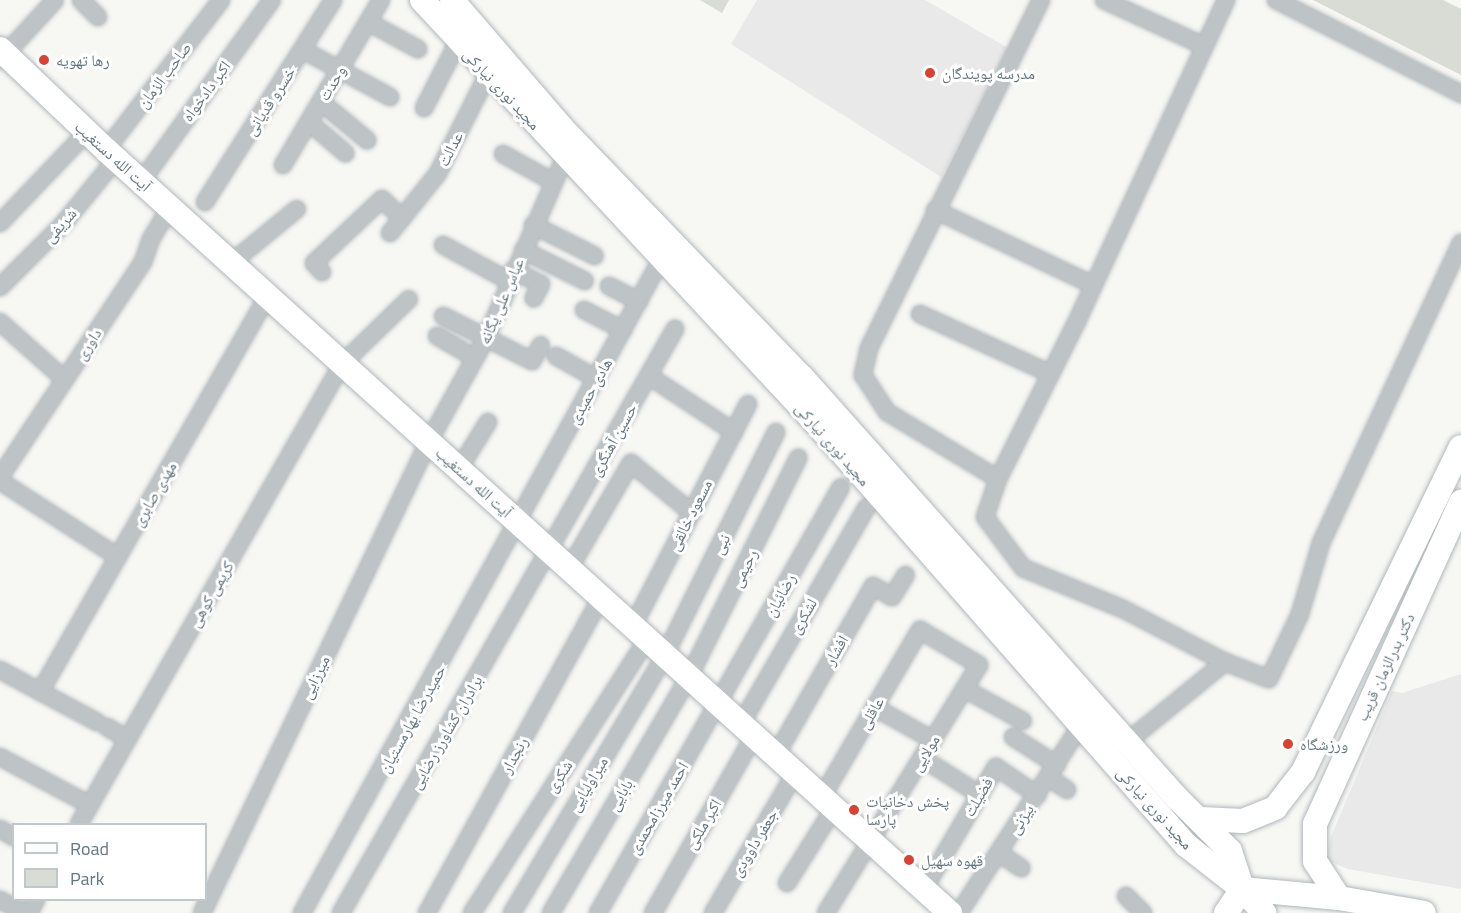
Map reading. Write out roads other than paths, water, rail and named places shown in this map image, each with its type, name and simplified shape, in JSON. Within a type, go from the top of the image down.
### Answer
[{"type":"main road","name":"مجید نوری نیارکی","points":[[422,0],[565,157],[669,251],[802,377],[1127,742],[1230,850],[1242,889]]},
{"type":"main road","name":"مجید نوری نیارکی","points":[[452,0],[815,423],[1186,845],[1242,889],[1264,913]]},
{"type":"main road","name":"آیت الله دستغیب","points":[[2,54],[950,913]]},
{"type":"main road","name":"دکتر بدرالزمان قریب","points":[[1201,819],[1243,821],[1275,808],[1303,772],[1461,447]]},
{"type":"main road","name":"دکتر بدرالزمان قریب","points":[[1339,898],[1316,861],[1315,824],[1461,502]]},
{"type":"main road","points":[[1303,772],[1331,785]]},
{"type":"main road","points":[[1226,913],[1242,889],[1339,898],[1420,913]]},
{"type":"street","points":[[2,54],[55,0]]},
{"type":"street","points":[[81,0],[98,17]]},
{"type":"street","name":"صاحب الزمان","points":[[111,155],[221,0]]},
{"type":"street","name":"اکبر دادخواه","points":[[141,182],[272,0]]},
{"type":"street","name":"خسرو قدیانی","points":[[205,202],[333,0]]},
{"type":"street","name":"وحدت","points":[[283,165],[381,0]]},
{"type":"street","points":[[998,479],[887,412],[863,375],[869,348],[935,210],[1041,0]]},
{"type":"street","points":[[1104,0],[1204,46]]},
{"type":"street","points":[[1226,0],[1051,374],[998,479],[985,517],[1023,568],[1123,609],[1226,662],[1269,679],[1300,614],[1321,543],[1461,243]]},
{"type":"street","points":[[1276,0],[1461,94]]},
{"type":"street","points":[[368,22],[418,49]]},
{"type":"street","points":[[424,108],[458,42]]},
{"type":"street","points":[[303,50],[390,97]]},
{"type":"street","name":"عدالت","points":[[390,233],[438,173],[488,74]]},
{"type":"street","points":[[321,102],[367,140]]},
{"type":"street","points":[[309,122],[345,153]]},
{"type":"street","points":[[0,223],[87,132]]},
{"type":"street","points":[[503,154],[553,182]]},
{"type":"street","name":"شریفی","points":[[0,287],[63,224],[111,155]]},
{"type":"street","name":"عباس علی یگانه","points":[[429,441],[486,338],[533,225],[565,157]]},
{"type":"street","points":[[322,272],[314,263],[382,199],[402,218]]},
{"type":"street","name":"داوری","points":[[0,479],[143,262],[150,238],[170,207]]},
{"type":"street","points":[[231,263],[297,209]]},
{"type":"street","points":[[935,210],[1093,285]]},
{"type":"street","points":[[533,225],[595,256]]},
{"type":"street","points":[[443,245],[511,276],[541,284],[534,298]]},
{"type":"street","points":[[523,250],[585,281]]},
{"type":"street","name":"هادی حمیدی","points":[[518,523],[639,301],[669,251]]},
{"type":"street","points":[[609,286],[639,301]]},
{"type":"street","name":"مهدی صابری","points":[[40,692],[268,296]]},
{"type":"street","name":"کریمی کوهی","points":[[80,823],[342,364],[409,300]]},
{"type":"street","points":[[584,310],[623,330]]},
{"type":"street","points":[[920,314],[1051,374]]},
{"type":"street","points":[[443,316],[532,361],[541,345]]},
{"type":"street","points":[[0,322],[64,380]]},
{"type":"street","name":"حسین آهنگری","points":[[550,552],[675,329]]},
{"type":"street","points":[[437,336],[475,358]]},
{"type":"street","points":[[556,356],[597,379]]},
{"type":"street","points":[[649,376],[734,432]]},
{"type":"street","name":"مسعود خالقی","points":[[640,633],[692,513],[748,404]]},
{"type":"street","points":[[459,469],[488,422]]},
{"type":"street","name":"نبی","points":[[665,656],[776,432]]},
{"type":"street","name":"میرزایی","points":[[202,913],[429,441]]},
{"type":"street","name":"رحیمی","points":[[689,677],[798,458]]},
{"type":"street","points":[[570,569],[631,463],[692,513]]},
{"type":"street","points":[[0,479],[118,558]]},
{"type":"street","name":"رضائیان","points":[[718,704],[841,487]]},
{"type":"street","name":"لشکری","points":[[748,730],[866,508]]},
{"type":"street","name":"حمیدرضا بهارمستیان","points":[[302,913],[518,523]]},
{"type":"street","name":"برادران کشاورز رضایی","points":[[341,913],[550,552]]},
{"type":"street","name":"افشار","points":[[776,755],[873,586],[892,597],[906,575]]},
{"type":"street","name":"رنجدار","points":[[427,913],[601,598]]},
{"type":"street","name":"مولایی","points":[[826,913],[979,665],[920,630]]},
{"type":"street","name":"عاقلی","points":[[787,883],[874,707],[920,630]]},
{"type":"street","name":"شکری","points":[[472,913],[640,633]]},
{"type":"street","name":"میراولیایی","points":[[512,913],[665,656]]},
{"type":"street","points":[[1127,742],[1226,662]]},
{"type":"street","points":[[0,670],[128,739]]},
{"type":"street","name":"بابایی","points":[[551,913],[689,677]]},
{"type":"street","points":[[965,689],[1023,721]]},
{"type":"street","name":"احمد میرزامحمدی","points":[[598,913],[718,704]]},
{"type":"street","points":[[874,707],[933,740]]},
{"type":"street","name":"بیژنی","points":[[959,913],[1082,725]]},
{"type":"street","name":"اکبر ملکی","points":[[653,913],[748,730]]},
{"type":"street","points":[[1013,737],[1053,771],[1067,790]]},
{"type":"street","points":[[0,757],[90,806]]},
{"type":"street","points":[[922,758],[980,795]]},
{"type":"street","name":"فضیلت","points":[[924,889],[996,767],[1037,795]]},
{"type":"street","name":"جعفر داوودی","points":[[712,913],[795,773]]},
{"type":"street","points":[[999,853],[1021,868]]},
{"type":"street","points":[[1126,897],[1143,913]]},
{"type":"street","points":[[0,900],[24,913]]},
{"type":"place","name":"رها تهویه","points":[[44,60]]},
{"type":"place","name":"مدرسه پویندگان","points":[[930,73]]},
{"type":"place","name":"ورزشگاه","points":[[1288,744]]},
{"type":"place","name":"پخش دخانیات پارسا","points":[[854,810]]},
{"type":"place","name":"قهوه سهیل","points":[[909,860]]}]
